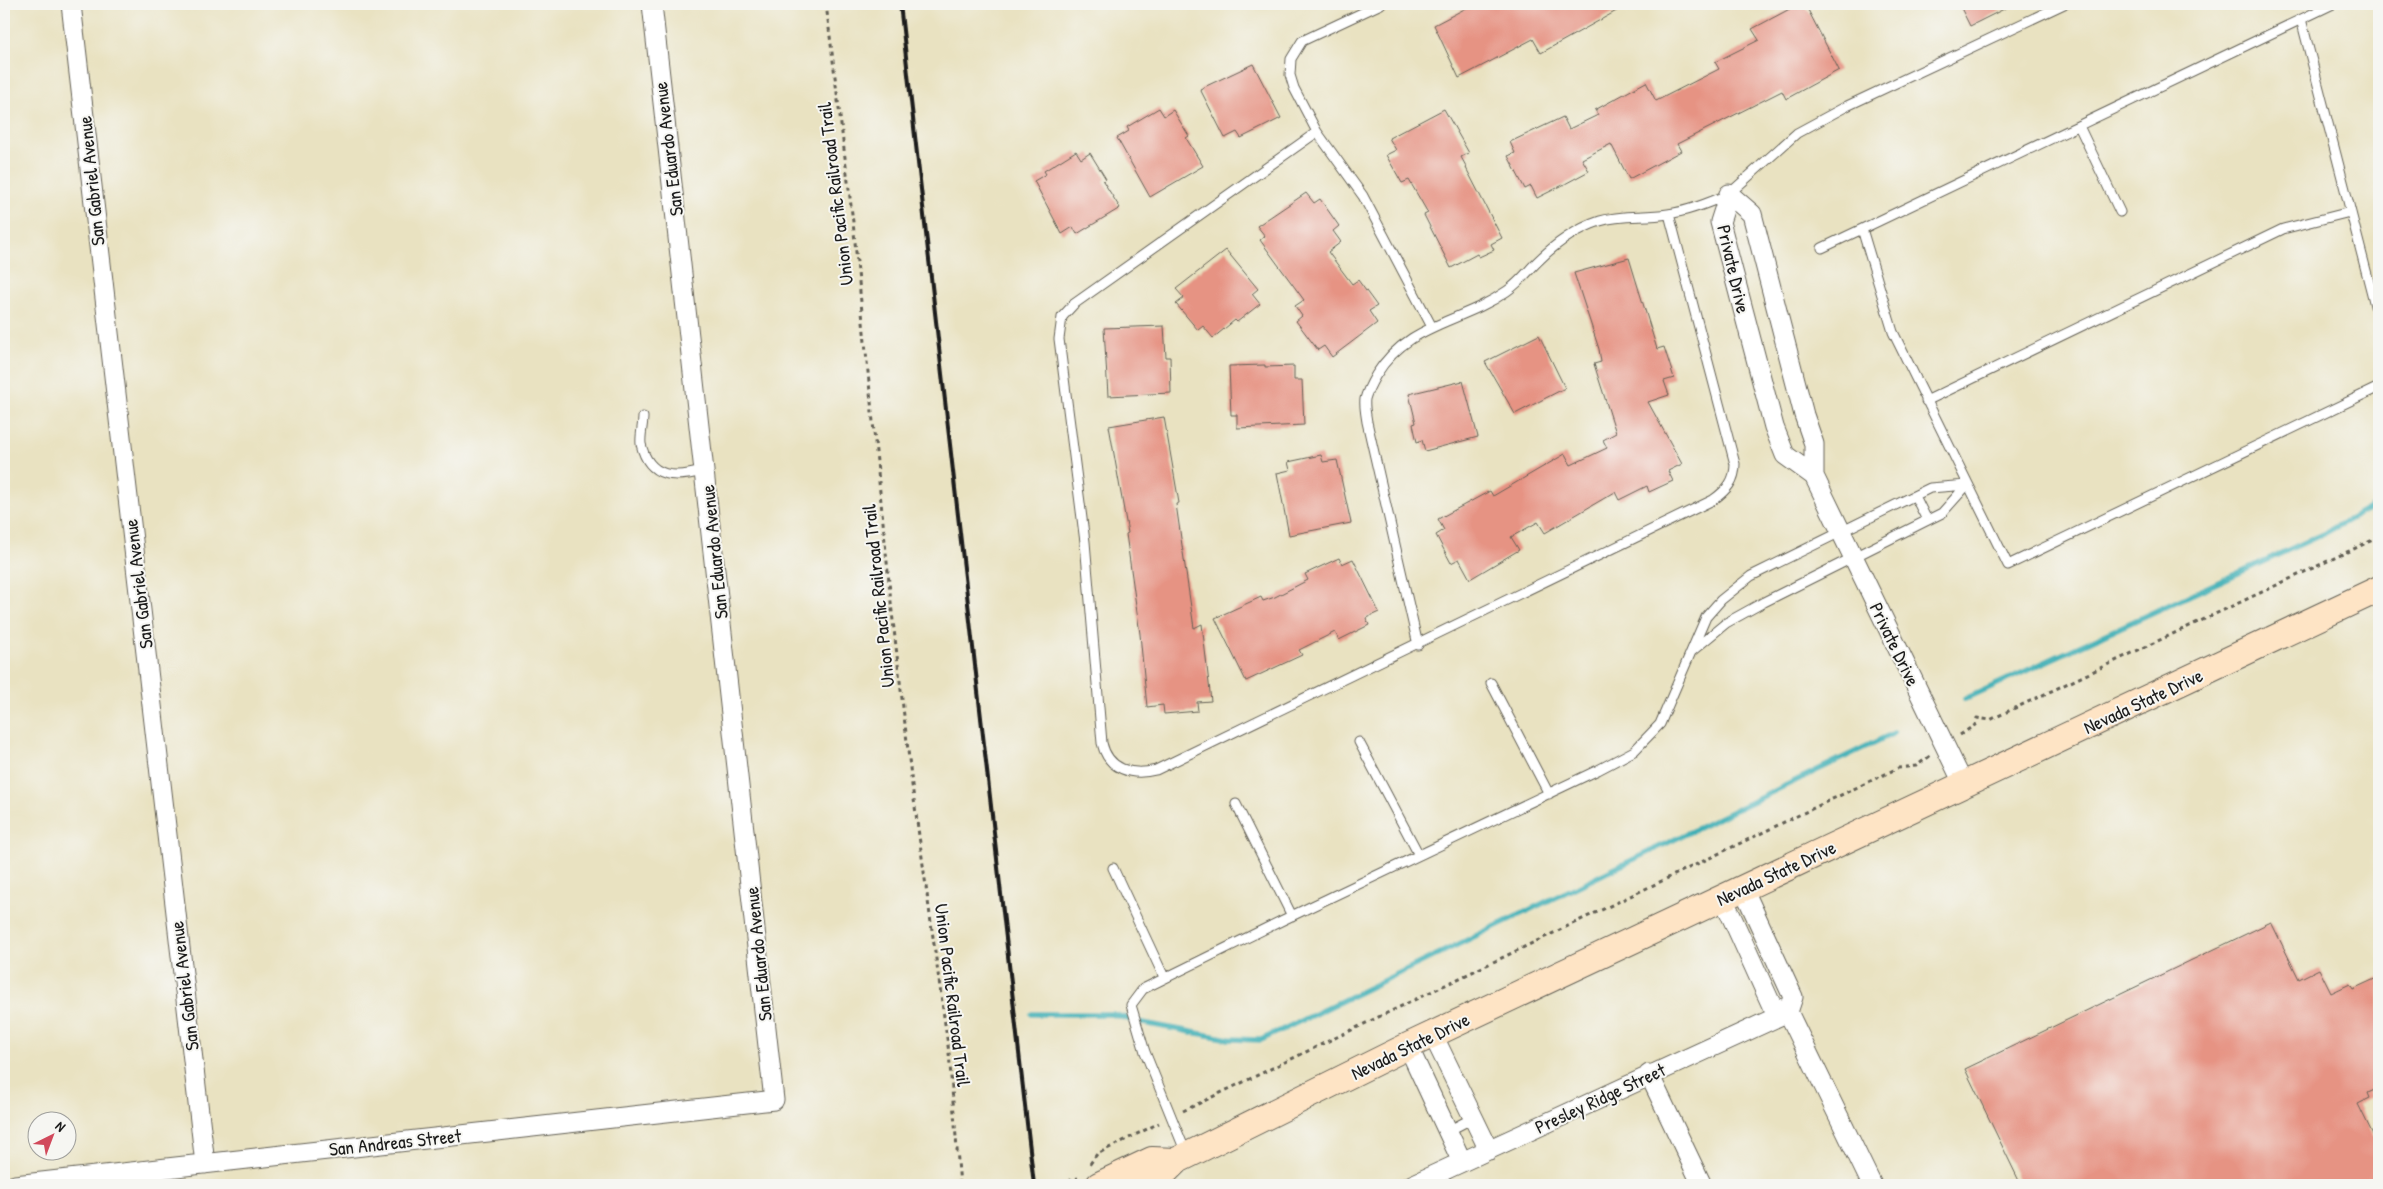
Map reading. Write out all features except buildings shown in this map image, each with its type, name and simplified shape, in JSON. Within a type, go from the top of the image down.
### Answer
[{"type":"street","name":"San Gabriel Avenue","points":[[71,4],[205,1164]]},
{"type":"street","name":"San Eduardo Avenue","points":[[652,4],[774,1100]]},
{"type":"street","name":"Private Drive","points":[[1814,476],[1785,455],[1774,427],[1720,222],[1728,194],[1752,214],[1804,414],[1814,444],[1814,476],[1964,785]]},
{"type":"street","name":"Nevada State Drive","points":[[1148,1185],[1156,1181],[1182,1159],[1408,1046],[1433,1036],[2379,589]]},
{"type":"street","points":[[1733,893],[1793,997],[1788,1012],[1872,1185]]},
{"type":"street","name":"Presley Ridge Street","points":[[1412,1185],[1788,1012]]},
{"type":"street","points":[[1433,1036],[1489,1150]]},
{"type":"street","points":[[1408,1046],[1462,1162]]},
{"type":"street","points":[[1650,1074],[1702,1185]]},
{"type":"street","name":"San Andreas Street","points":[[15,1185],[774,1100]]},
{"type":"street","points":[[1088,1183],[1152,1160],[1182,1159]]},
{"type":"lane","points":[[1381,4],[1302,41],[1295,49],[1291,59],[1290,76],[1294,88],[1317,132],[1363,196],[1432,327]]},
{"type":"lane","points":[[1418,645],[1366,422],[1364,400],[1382,366],[1396,350],[1410,338],[1495,299],[1525,276],[1552,248],[1584,228],[1618,217],[1668,214],[1698,207],[1728,194],[1797,133],[1848,106],[2064,4]]},
{"type":"lane","points":[[1822,248],[2334,4]]},
{"type":"lane","points":[[2301,19],[2379,322]]},
{"type":"lane","points":[[2079,126],[2120,212]]},
{"type":"lane","points":[[1317,132],[1074,304],[1062,317],[1059,339],[1085,542],[1104,751],[1116,765],[1131,773],[1156,770],[1418,645],[1713,500],[1724,492],[1732,482],[1736,464],[1668,214]]},
{"type":"lane","points":[[1926,401],[2283,229],[2350,212]]},
{"type":"lane","points":[[1862,229],[1893,332],[2008,565],[2379,387]]},
{"type":"lane","points":[[643,417],[641,443],[650,465],[666,475],[685,476],[705,470]]},
{"type":"lane","points":[[1182,1159],[1171,1117],[1145,1052],[1131,1005],[1143,989],[1164,977],[1549,794],[1634,751],[1660,724],[1706,617],[1721,600],[1751,576],[1930,488],[1967,485]]},
{"type":"lane","points":[[1690,652],[1726,624],[1764,602],[1942,513],[1967,485]]},
{"type":"lane","points":[[1914,496],[1926,520]]},
{"type":"lane","points":[[1491,683],[1549,794]]},
{"type":"lane","points":[[1360,742],[1419,855]]},
{"type":"lane","points":[[1236,804],[1292,916]]},
{"type":"lane","points":[[1113,868],[1164,977]]},
{"type":"lane","points":[[1448,1131],[1473,1118]]},
{"type":"path","name":"Union Pacific Railroad Trail","points":[[826,4],[854,232],[896,650],[912,785],[949,1053],[960,1185]]},
{"type":"path","points":[[1975,725],[1977,718],[1990,720],[2379,537]]},
{"type":"path","points":[[1097,1154],[1288,1058],[1824,802],[1898,768],[1916,766]]},
{"type":"path","points":[[1053,1185],[1088,1183]]},
{"type":"waterway","points":[[1965,699],[2325,533],[2379,503]]},
{"type":"waterway","points":[[1032,1014],[1112,1014],[1138,1022],[1229,1039],[1261,1040],[1894,733]]},
{"type":"railway","points":[[900,4],[1034,1185]]}]
